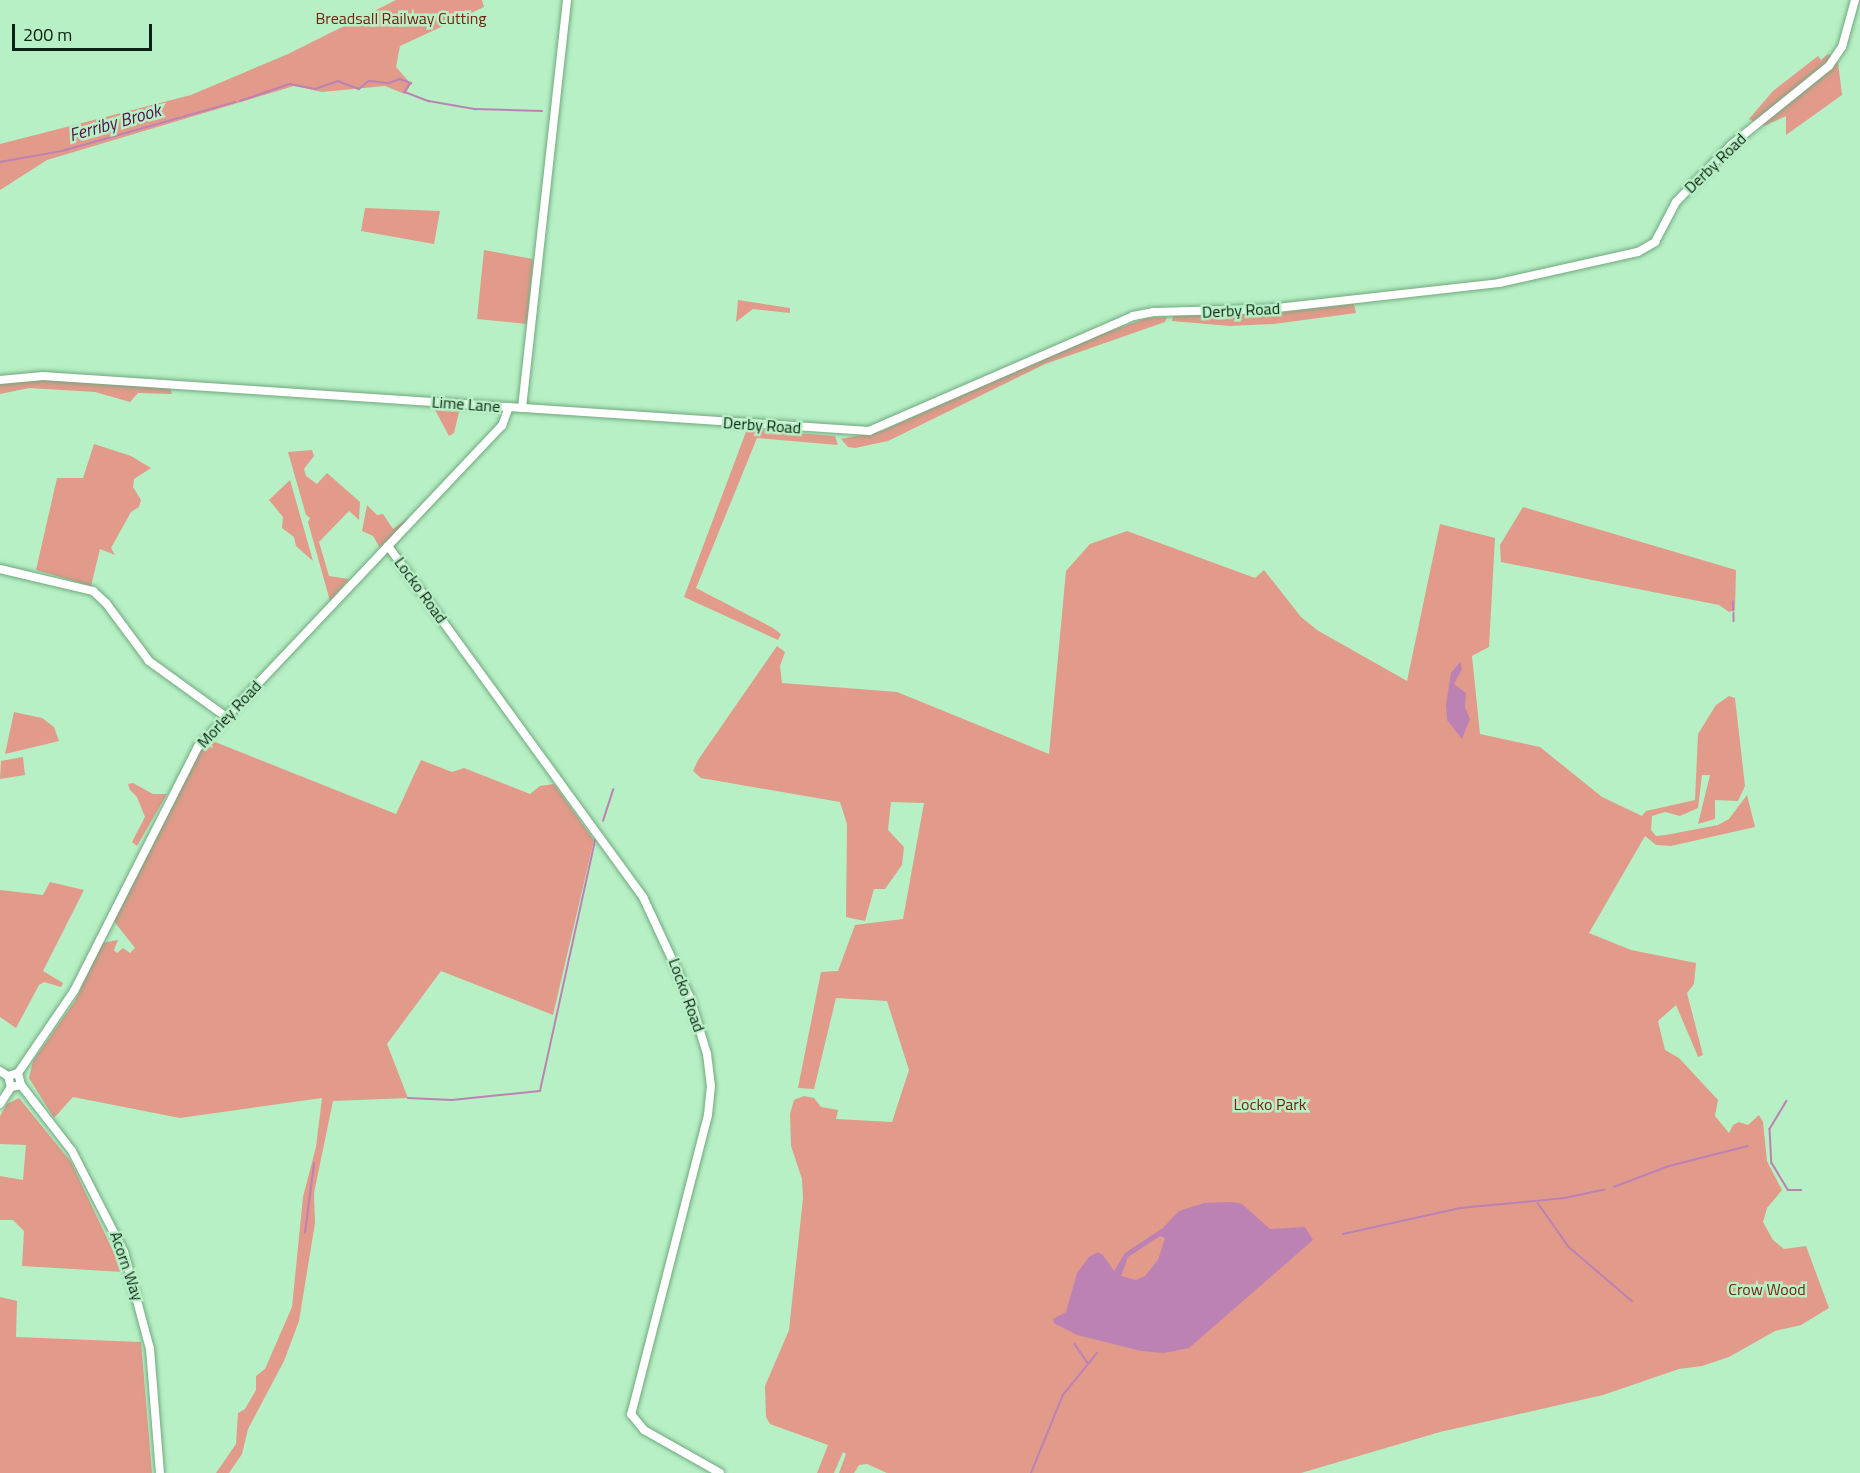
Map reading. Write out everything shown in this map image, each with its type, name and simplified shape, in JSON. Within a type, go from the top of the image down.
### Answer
[{"type":"street","name":"Lime Lane","points":[[0,380],[43,376],[522,408],[567,0]]},
{"type":"street","name":"Derby Road","points":[[522,408],[869,431],[1133,316],[1154,312],[1268,309],[1498,283],[1638,252],[1655,242],[1676,202],[1731,146],[1829,66],[1842,47],[1855,0]]},
{"type":"street","name":"Morley Road","points":[[18,1073],[74,991],[191,756],[225,716],[502,426],[509,407]]},
{"type":"street","name":"Locko Road","points":[[388,546],[643,897],[690,998],[710,1070],[708,1115],[631,1414],[644,1430],[720,1473]]},
{"type":"street","points":[[0,569],[93,591],[106,603],[149,661],[225,716]]},
{"type":"street","points":[[0,1071],[8,1076],[11,1087]]},
{"type":"street","points":[[0,1104],[11,1087],[21,1085],[18,1073],[8,1076]]},
{"type":"street","name":"Acorn Way","points":[[21,1085],[76,1158],[123,1252],[150,1349],[160,1473]]},
{"type":"green space","name":"Breadsall Railway Cutting","points":[[396,0],[482,0],[484,7],[400,46],[396,67],[411,84],[405,94],[385,86],[322,92],[294,86],[47,160],[0,190],[0,144],[191,95],[288,54]]},
{"type":"green space","points":[[1828,54],[1838,62],[1842,95],[1786,135],[1786,116],[1764,126],[1749,119],[1773,91],[1818,56],[1821,60]]},
{"type":"green space","points":[[365,208],[440,211],[434,244],[361,231]]},
{"type":"green space","points":[[484,250],[533,259],[527,324],[477,319]]},
{"type":"green space","points":[[738,300],[790,308],[790,313],[753,309],[736,322]]},
{"type":"green space","points":[[1354,304],[1356,313],[1274,324],[1230,326],[1172,321],[1173,316],[1274,313]]},
{"type":"green space","points":[[1167,317],[1165,322],[1045,364],[888,441],[855,448],[848,447],[841,439],[884,430],[1082,341],[1147,318]]},
{"type":"green space","points":[[21,379],[169,386],[172,394],[138,393],[130,402],[95,392],[29,388],[0,394],[0,383]]},
{"type":"green space","points":[[433,406],[460,408],[454,433],[449,436]]},
{"type":"green space","points":[[747,429],[835,436],[838,445],[757,438],[696,588],[773,628],[781,634],[778,640],[684,597]]},
{"type":"green space","points":[[94,444],[131,456],[151,468],[134,479],[133,487],[141,500],[139,507],[131,512],[111,548],[115,555],[100,549],[91,586],[36,570],[57,478],[83,478]]},
{"type":"green space","points":[[312,450],[314,456],[304,469],[306,476],[317,484],[327,473],[360,502],[359,520],[349,511],[319,542],[329,576],[349,579],[330,601],[308,522],[310,518],[306,515],[288,452]]},
{"type":"green space","points":[[290,480],[313,561],[296,546],[294,537],[282,528],[283,517],[269,500]]},
{"type":"green space","points":[[367,505],[377,515],[383,514],[393,529],[411,516],[380,548],[373,536],[362,531]]},
{"type":"green space","points":[[1523,507],[1736,570],[1735,610],[1729,612],[1719,605],[1501,562],[1500,545]]},
{"type":"green space","name":"Locko Park","points":[[1440,524],[1495,538],[1489,647],[1472,656],[1480,734],[1540,747],[1602,797],[1642,816],[1646,811],[1695,800],[1698,734],[1716,705],[1729,696],[1735,698],[1745,786],[1738,801],[1715,800],[1715,819],[1698,824],[1710,775],[1702,775],[1698,808],[1680,816],[1665,812],[1652,816],[1651,830],[1656,836],[1718,825],[1729,819],[1747,795],[1755,827],[1671,846],[1656,845],[1645,836],[1589,933],[1631,950],[1696,963],[1694,984],[1687,993],[1703,1055],[1698,1057],[1676,1005],[1658,1021],[1665,1050],[1679,1058],[1718,1100],[1715,1116],[1729,1133],[1733,1125],[1739,1122],[1748,1125],[1759,1115],[1763,1122],[1767,1161],[1782,1190],[1767,1208],[1763,1222],[1773,1240],[1784,1249],[1806,1246],[1829,1308],[1801,1325],[1775,1331],[1729,1357],[1702,1366],[1679,1369],[1603,1395],[1440,1432],[1301,1473],[887,1473],[867,1464],[859,1465],[854,1473],[839,1473],[846,1454],[843,1452],[834,1473],[817,1473],[828,1445],[770,1424],[766,1417],[765,1386],[789,1330],[803,1198],[802,1179],[791,1146],[790,1114],[794,1100],[804,1096],[814,1098],[821,1107],[838,1110],[836,1119],[892,1122],[909,1070],[887,1001],[836,998],[814,1089],[798,1088],[821,972],[838,971],[855,925],[903,919],[924,803],[891,802],[888,830],[904,847],[902,865],[885,889],[874,889],[865,921],[846,917],[847,824],[840,802],[701,778],[693,771],[698,760],[777,646],[785,652],[780,666],[782,683],[897,692],[1049,754],[1066,571],[1090,544],[1127,531],[1255,578],[1264,570],[1301,617],[1317,630],[1407,681]]},
{"type":"green space","points":[[14,712],[42,718],[54,727],[59,741],[5,754]]},
{"type":"green space","points":[[210,740],[396,814],[421,760],[452,772],[464,768],[530,794],[540,786],[554,784],[594,840],[553,1015],[441,971],[387,1044],[408,1098],[333,1101],[314,1193],[315,1223],[299,1321],[284,1361],[248,1429],[242,1454],[229,1473],[216,1473],[236,1444],[238,1413],[245,1409],[256,1390],[256,1376],[265,1369],[292,1307],[303,1197],[316,1147],[322,1098],[180,1118],[73,1097],[54,1118],[29,1078],[33,1061],[75,1001],[102,943],[118,940],[114,950],[117,953],[123,948],[130,953],[135,948],[113,920],[193,758]]},
{"type":"green space","points":[[23,757],[25,775],[0,779],[1,761]]},
{"type":"green space","points":[[133,783],[153,794],[167,794],[137,846],[132,842],[145,817],[137,797],[130,790],[128,784]]},
{"type":"green space","points":[[50,882],[84,890],[43,971],[63,983],[61,987],[44,982],[39,985],[16,1028],[0,1017],[0,890],[43,895]]},
{"type":"green space","points":[[19,1098],[71,1162],[123,1272],[22,1266],[24,1231],[13,1220],[0,1220],[0,1176],[23,1180],[26,1145],[0,1144],[0,1116],[7,1104]]},
{"type":"green space","points":[[0,1297],[17,1301],[16,1337],[141,1342],[152,1473],[0,1473]]},
{"type":"shaded area","points":[[1460,662],[1462,669],[1454,684],[1466,693],[1465,707],[1470,719],[1462,739],[1447,720],[1446,705],[1451,673]]},
{"type":"shaded area","points":[[1204,1203],[1242,1204],[1270,1229],[1305,1227],[1313,1240],[1189,1348],[1164,1353],[1141,1351],[1077,1335],[1054,1323],[1053,1319],[1066,1312],[1077,1273],[1089,1257],[1098,1252],[1103,1255],[1114,1271],[1125,1253],[1163,1228],[1179,1211]],"holes":[[[1160,1236],[1165,1238],[1158,1260],[1145,1276],[1136,1280],[1121,1276],[1128,1257]]]},
{"type":"waterway","name":"Ferriby Brook","points":[[240,101],[290,84],[315,89],[338,81],[359,89],[369,81],[389,83],[400,79],[411,83],[405,92],[429,101],[475,109],[542,111]]},
{"type":"waterway","name":"Ferriby Brook","points":[[0,162],[62,151],[235,102]]},
{"type":"waterway","points":[[1733,602],[1733,611]]},
{"type":"waterway","points":[[1734,613],[1734,621]]},
{"type":"waterway","points":[[603,821],[613,790]]},
{"type":"waterway","points":[[408,1098],[452,1100],[540,1091],[595,840]]},
{"type":"waterway","points":[[1787,1101],[1770,1129],[1772,1163],[1788,1190],[1801,1190]]},
{"type":"waterway","points":[[1614,1187],[1669,1166],[1748,1146]]},
{"type":"waterway","points":[[305,1233],[314,1164]]},
{"type":"waterway","points":[[1343,1234],[1460,1208],[1565,1198],[1604,1190]]},
{"type":"waterway","points":[[1538,1203],[1569,1247],[1632,1301]]},
{"type":"waterway","points":[[1075,1344],[1088,1363]]},
{"type":"waterway","points":[[1031,1473],[1063,1395],[1097,1353]]},
{"type":"park label","name":"Crow Wood","points":[[1767,1289]]}]
